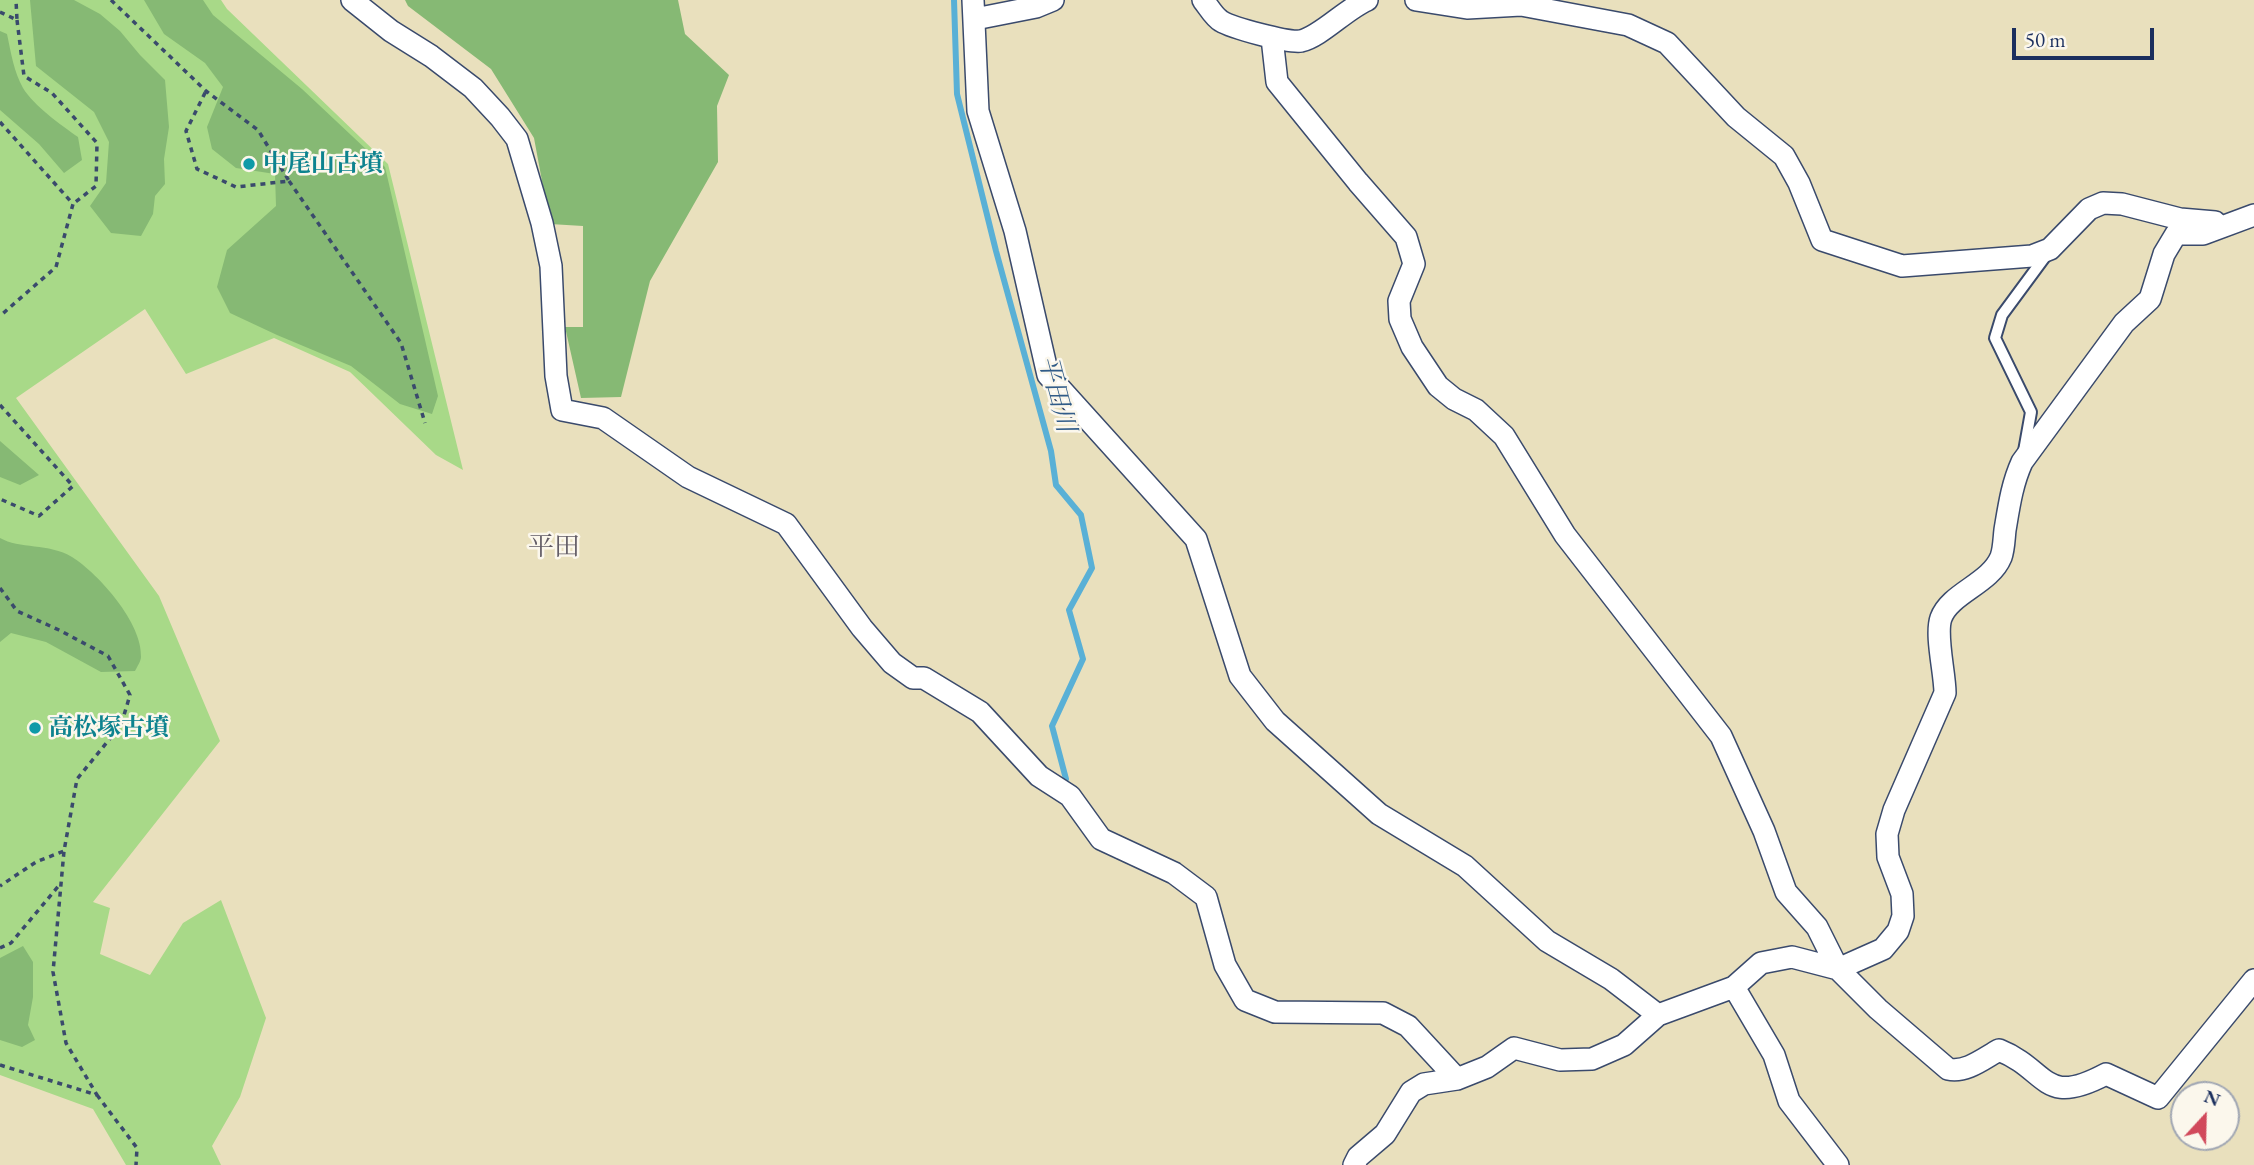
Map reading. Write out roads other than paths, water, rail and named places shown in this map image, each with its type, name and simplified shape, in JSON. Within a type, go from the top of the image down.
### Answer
[{"type":"street","points":[[352,0],[473,88],[517,139],[542,223],[551,266],[556,376],[562,410],[603,418],[688,477],[786,524],[862,628],[892,663],[913,678],[924,678],[980,712],[1039,776],[1070,796],[1101,839],[1174,873],[1206,897],[1225,965],[1245,1000],[1275,1012],[1383,1013],[1408,1026],[1457,1079]]},
{"type":"street","points":[[1053,0],[1036,7],[974,10],[978,111],[1015,231],[1048,375],[1196,539],[1240,676],[1275,721],[1379,814],[1465,866],[1547,941],[1611,979],[1658,1015]]},
{"type":"street","points":[[1203,0],[1220,21],[1272,38],[1300,41],[1367,0]]},
{"type":"street","points":[[1416,0],[1466,8],[1521,5],[1628,25],[1667,43],[1736,117],[1784,156],[1799,183],[1822,240],[1902,266],[2032,256],[2050,249],[2089,209],[2103,203],[2122,204],[2180,219],[2229,223]]},
{"type":"street","points":[[1272,38],[1277,82],[1358,183],[1406,237],[1415,264],[1399,301],[1400,319],[1412,347],[1438,386],[1454,399],[1476,410],[1504,436],[1565,535],[1721,736],[1764,831],[1786,892],[1817,927],[1838,969],[1878,1009],[1948,1069],[1958,1071],[1968,1068],[1999,1050],[2011,1055],[2045,1082],[2056,1087],[2069,1088],[2106,1074],[2158,1098],[2254,980]]},
{"type":"street","points":[[1354,1165],[1358,1157],[1385,1134],[1411,1092],[1424,1084],[1457,1079],[1487,1068],[1514,1048],[1560,1060],[1592,1059],[1624,1045],[1658,1015],[1734,986],[1761,963],[1792,957],[1838,969],[1883,949],[1898,931],[1903,916],[1902,894],[1888,857],[1887,834],[1894,810],[1945,693],[1941,617],[1950,605],[1987,577],[2001,557],[2014,481],[2022,462],[2124,323],[2150,299],[2164,254],[2176,234],[2203,234],[2254,215]]},
{"type":"street","points":[[1734,986],[1773,1055],[1789,1101],[1838,1165]]},
{"type":"lane","points":[[2022,462],[2031,412],[1995,338],[2002,315],[2050,249]]},
{"type":"waterway","name":"平田川","points":[[954,0],[957,94],[996,251],[1051,451],[1056,485],[1081,515],[1092,568],[1069,610],[1083,659],[1052,726],[1066,779]]},
{"type":"place","name":"中尾山古墳","points":[[249,164]]},
{"type":"place","name":"高松塚古墳","points":[[35,728]]},
{"type":"district","name":"平田","points":[[554,548]]}]
